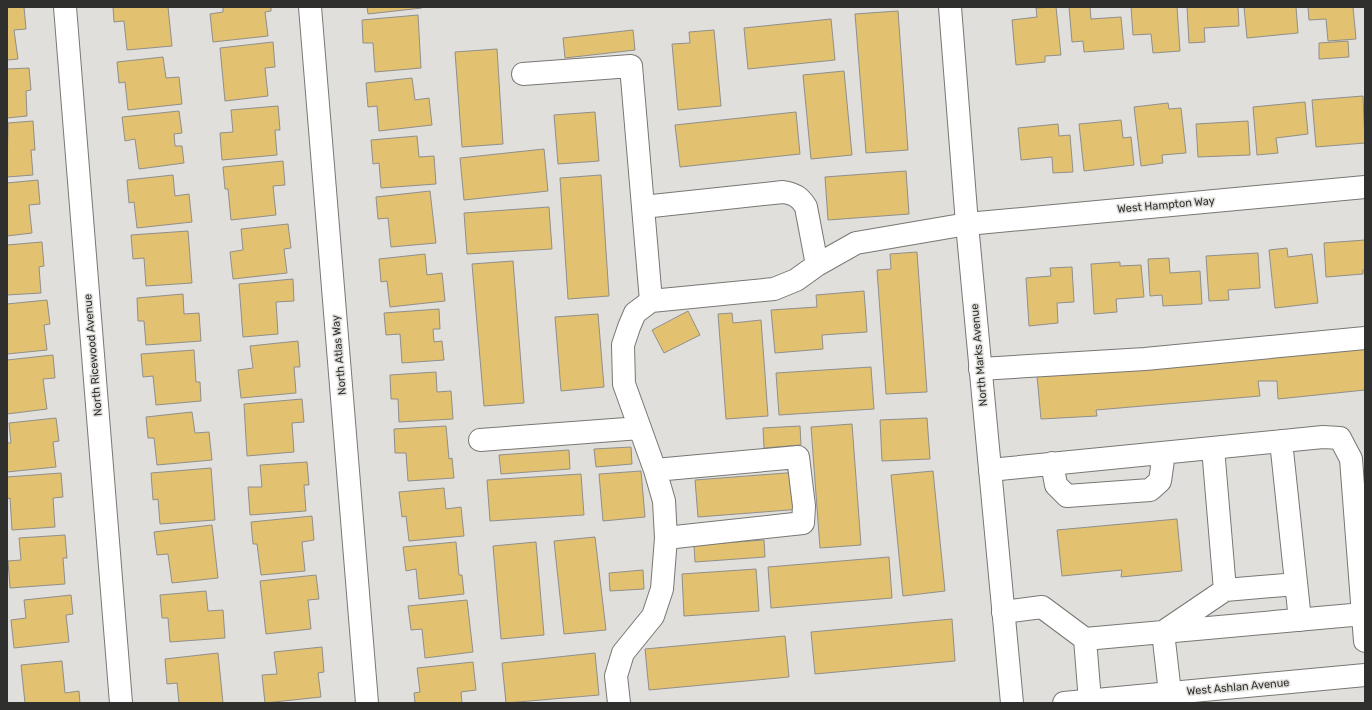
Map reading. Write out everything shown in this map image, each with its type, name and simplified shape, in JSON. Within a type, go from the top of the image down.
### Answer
[{"type":"street","name":"North Ricewood Avenue","points":[[65,7],[121,703]]},
{"type":"street","name":"North Atlas Way","points":[[310,7],[367,703]]},
{"type":"street","name":"North Marks Avenue","points":[[950,7],[967,224],[1012,703]]},
{"type":"street","points":[[523,74],[631,66],[651,301],[635,314],[623,345],[624,384],[655,470],[664,501],[666,538],[662,589],[653,616],[623,653],[616,676],[619,703]]},
{"type":"street","name":"West Hampton Way","points":[[651,301],[774,289],[796,280],[817,265],[856,243],[967,224],[1365,187]]},
{"type":"street","points":[[643,207],[783,192],[795,194],[801,199],[806,207],[817,265]]},
{"type":"street","points":[[980,369],[1145,359],[1365,338]]},
{"type":"street","points":[[480,440],[640,428]]},
{"type":"street","points":[[990,470],[1324,437],[1340,438],[1351,459],[1365,641]]},
{"type":"street","points":[[1281,441],[1300,620]]},
{"type":"street","points":[[1212,448],[1225,590]]},
{"type":"street","points":[[1052,464],[1056,485],[1067,496],[1150,490],[1160,481],[1164,453]]},
{"type":"street","points":[[655,470],[798,457],[804,506],[803,522],[666,538]]},
{"type":"street","points":[[1163,632],[1225,590],[1296,584]]},
{"type":"street","points":[[1003,612],[1042,607],[1085,639],[1363,614]]},
{"type":"street","points":[[1163,632],[1170,693]]},
{"type":"street","points":[[1085,639],[1090,701]]},
{"type":"street","name":"West Ashlan Avenue","points":[[1064,703],[1365,675]]},
{"type":"building","points":[[7,7],[24,7],[26,29],[14,30],[18,59],[7,60]]},
{"type":"building","points":[[113,7],[168,7],[172,46],[127,50],[124,21],[114,22]]},
{"type":"building","points":[[223,7],[271,7],[271,11],[265,12],[268,36],[213,42],[210,14],[223,12]]},
{"type":"building","points":[[367,7],[422,7],[422,8],[368,14]]},
{"type":"building","points":[[1056,7],[1061,55],[1045,56],[1045,62],[1016,65],[1012,20],[1037,17],[1036,8]]},
{"type":"building","points":[[1069,7],[1090,7],[1091,19],[1121,17],[1124,49],[1084,52],[1083,41],[1072,42]]},
{"type":"building","points":[[1131,7],[1177,7],[1180,51],[1153,53],[1151,34],[1133,35]]},
{"type":"building","points":[[1187,7],[1238,7],[1239,26],[1204,28],[1205,42],[1189,43]]},
{"type":"building","points":[[1244,7],[1296,7],[1298,33],[1247,38]]},
{"type":"building","points":[[1308,7],[1353,7],[1356,39],[1328,41],[1326,19],[1309,20]]},
{"type":"building","points":[[898,11],[908,150],[866,153],[855,14]]},
{"type":"building","points":[[418,15],[421,68],[375,72],[373,43],[363,43],[362,20]]},
{"type":"building","points":[[831,19],[835,60],[748,69],[744,28]]},
{"type":"building","points":[[633,30],[635,50],[565,58],[563,38]]},
{"type":"building","points":[[714,30],[721,106],[678,110],[672,44],[690,43],[689,32]]},
{"type":"building","points":[[1348,41],[1349,57],[1319,59],[1319,43]]},
{"type":"building","points":[[273,42],[275,67],[265,68],[268,96],[225,101],[220,48]]},
{"type":"building","points":[[497,49],[503,144],[462,147],[455,52]]},
{"type":"building","points":[[163,57],[166,78],[179,77],[182,104],[128,110],[125,82],[119,83],[117,62]]},
{"type":"building","points":[[29,68],[31,90],[26,91],[27,116],[7,118],[7,69]]},
{"type":"building","points":[[844,71],[852,155],[811,159],[803,75]]},
{"type":"building","points":[[412,78],[415,100],[429,98],[432,125],[379,131],[377,106],[368,107],[366,83]]},
{"type":"building","points":[[1363,96],[1365,143],[1316,147],[1312,100]]},
{"type":"building","points":[[1305,102],[1308,134],[1276,138],[1278,153],[1257,155],[1253,107]]},
{"type":"building","points":[[1168,103],[1169,109],[1181,108],[1186,153],[1162,155],[1163,163],[1141,166],[1134,107]]},
{"type":"building","points":[[278,106],[280,130],[275,130],[277,155],[222,160],[220,133],[233,132],[231,110]]},
{"type":"building","points":[[179,111],[182,133],[174,134],[175,146],[182,146],[184,163],[139,169],[135,139],[125,141],[122,117]]},
{"type":"building","points":[[595,112],[599,161],[558,164],[554,115]]},
{"type":"building","points":[[796,112],[800,154],[680,167],[675,125]]},
{"type":"building","points":[[1121,120],[1123,138],[1131,137],[1134,165],[1084,171],[1079,124]]},
{"type":"building","points":[[33,121],[35,150],[31,150],[33,175],[7,177],[8,123]]},
{"type":"building","points":[[1248,121],[1250,155],[1198,157],[1196,124]]},
{"type":"building","points":[[1058,124],[1059,136],[1070,135],[1073,172],[1053,173],[1052,157],[1021,160],[1018,128]]},
{"type":"building","points":[[417,136],[419,157],[434,156],[436,184],[381,188],[379,163],[373,164],[371,140]]},
{"type":"building","points":[[544,149],[548,191],[464,200],[460,158]]},
{"type":"building","points":[[283,161],[285,185],[273,186],[276,215],[231,220],[228,189],[225,189],[223,167]]},
{"type":"building","points":[[906,171],[909,214],[828,220],[825,177]]},
{"type":"building","points":[[173,175],[175,196],[189,194],[192,222],[137,228],[134,202],[129,203],[127,180]]},
{"type":"building","points":[[601,175],[609,296],[568,299],[560,178]]},
{"type":"building","points":[[38,180],[40,204],[29,205],[32,233],[7,236],[7,183]]},
{"type":"building","points":[[430,191],[436,243],[391,247],[388,218],[378,219],[376,197]]},
{"type":"building","points":[[549,207],[552,249],[467,254],[464,213]]},
{"type":"building","points":[[288,224],[291,248],[284,249],[287,273],[233,279],[230,252],[243,250],[241,229]]},
{"type":"building","points":[[188,231],[192,283],[146,286],[144,258],[133,259],[131,235]]},
{"type":"building","points":[[1365,240],[1365,270],[1363,270],[1363,274],[1326,277],[1324,243]]},
{"type":"building","points":[[42,242],[44,266],[39,267],[41,293],[7,295],[7,245]]},
{"type":"building","points":[[1287,248],[1288,257],[1312,254],[1318,303],[1275,308],[1269,250]]},
{"type":"building","points":[[917,252],[927,392],[886,394],[877,270],[891,269],[890,254]]},
{"type":"building","points":[[1258,253],[1260,288],[1228,290],[1229,300],[1209,301],[1206,256]]},
{"type":"building","points":[[425,254],[427,275],[442,273],[445,301],[390,307],[387,281],[381,282],[379,259]]},
{"type":"building","points":[[1169,258],[1170,273],[1200,271],[1202,304],[1163,306],[1162,295],[1150,296],[1148,259]]},
{"type":"building","points":[[513,261],[524,403],[484,406],[472,264]]},
{"type":"building","points":[[1120,262],[1120,266],[1141,265],[1144,297],[1116,299],[1117,312],[1094,314],[1091,264]]},
{"type":"building","points":[[1072,267],[1074,302],[1057,303],[1058,323],[1029,326],[1026,278],[1051,276],[1050,268]]},
{"type":"building","points":[[293,279],[294,301],[276,302],[278,334],[243,337],[239,284]]},
{"type":"building","points":[[864,291],[867,332],[822,335],[823,349],[775,353],[771,310],[817,307],[816,295]]},
{"type":"building","points":[[183,294],[184,314],[199,313],[201,341],[146,345],[144,321],[138,321],[137,298]]},
{"type":"building","points":[[47,300],[50,324],[44,325],[47,350],[7,354],[7,304]]},
{"type":"building","points":[[439,309],[440,329],[433,329],[434,342],[442,341],[444,360],[402,363],[400,334],[386,335],[384,313]]},
{"type":"building","points":[[688,311],[700,335],[664,353],[652,330]]},
{"type":"building","points":[[732,313],[733,323],[761,320],[768,416],[726,419],[718,314]]},
{"type":"building","points":[[598,314],[604,387],[561,391],[555,317]]},
{"type":"building","points":[[298,341],[300,367],[294,367],[296,393],[241,398],[238,370],[253,368],[250,346]]},
{"type":"building","points":[[1365,347],[1365,390],[1278,399],[1277,381],[1258,381],[1260,396],[1096,410],[1097,416],[1041,419],[1037,376]]},
{"type":"building","points":[[194,350],[196,382],[200,382],[201,401],[156,405],[153,376],[143,377],[141,354]]},
{"type":"building","points":[[53,355],[55,378],[43,379],[47,409],[7,414],[7,360]]},
{"type":"building","points":[[871,367],[874,409],[779,415],[776,373]]},
{"type":"building","points":[[436,372],[437,392],[451,391],[453,419],[399,422],[398,399],[391,399],[390,375]]},
{"type":"building","points":[[302,399],[304,422],[292,423],[294,452],[247,456],[244,404]]},
{"type":"building","points":[[192,412],[195,433],[209,432],[212,460],[157,465],[154,438],[148,438],[146,417]]},
{"type":"building","points":[[56,418],[59,441],[53,442],[56,467],[7,472],[7,443],[11,443],[9,423]]},
{"type":"building","points":[[927,418],[930,459],[882,461],[880,420]]},
{"type":"building","points":[[852,424],[861,545],[820,548],[811,427]]},
{"type":"building","points":[[446,426],[449,459],[452,458],[454,478],[408,481],[406,453],[395,453],[394,429]]},
{"type":"building","points":[[800,426],[801,445],[764,448],[763,428]]},
{"type":"building","points":[[631,447],[632,464],[596,467],[594,449]]},
{"type":"building","points":[[569,450],[570,469],[501,474],[499,455]]},
{"type":"building","points":[[307,462],[309,485],[304,485],[306,511],[250,515],[248,487],[262,487],[260,465]]},
{"type":"building","points":[[211,468],[215,520],[160,524],[158,499],[153,500],[151,473]]},
{"type":"building","points":[[641,471],[645,517],[603,521],[599,474]]},
{"type":"building","points":[[933,471],[945,591],[903,596],[891,475]]},
{"type":"building","points":[[799,472],[802,509],[698,517],[695,480]]},
{"type":"building","points":[[61,473],[63,497],[53,498],[55,527],[12,530],[10,498],[7,499],[7,477]]},
{"type":"building","points":[[581,474],[584,515],[490,521],[487,480]]},
{"type":"building","points":[[444,488],[446,509],[461,507],[464,536],[409,541],[406,516],[402,517],[399,492]]},
{"type":"building","points":[[312,516],[314,540],[302,542],[305,571],[261,575],[257,544],[253,544],[251,522]]},
{"type":"building","points":[[1177,519],[1182,571],[1121,577],[1122,570],[1062,576],[1057,530]]},
{"type":"building","points":[[212,525],[218,578],[172,583],[168,554],[157,555],[154,532]]},
{"type":"building","points":[[65,535],[67,558],[63,558],[65,584],[10,588],[8,561],[21,560],[19,538]]},
{"type":"building","points":[[595,537],[606,630],[564,634],[554,541]]},
{"type":"building","points":[[764,540],[765,557],[695,562],[694,545]]},
{"type":"building","points":[[456,542],[459,575],[462,575],[464,594],[419,599],[416,569],[406,571],[403,547]]},
{"type":"building","points":[[536,542],[544,635],[501,639],[493,546]]},
{"type":"building","points":[[889,557],[892,598],[771,608],[768,567]]},
{"type":"building","points":[[756,569],[759,611],[684,616],[682,574]]},
{"type":"building","points":[[643,570],[644,589],[610,591],[609,573]]},
{"type":"building","points":[[316,575],[319,599],[308,600],[311,629],[266,634],[260,581]]},
{"type":"building","points":[[206,591],[208,611],[223,610],[225,638],[170,642],[168,618],[162,618],[160,595]]},
{"type":"building","points":[[71,595],[73,614],[66,615],[69,642],[14,648],[11,620],[26,618],[24,600]]},
{"type":"building","points":[[467,600],[473,652],[425,658],[422,629],[411,630],[408,606]]},
{"type":"building","points":[[952,619],[955,661],[815,674],[811,632]]},
{"type":"building","points":[[785,636],[789,677],[649,690],[645,649]]},
{"type":"building","points":[[322,647],[324,672],[318,673],[321,697],[265,703],[262,675],[277,674],[274,652]]},
{"type":"building","points":[[218,653],[223,703],[179,703],[177,683],[167,684],[165,659]]},
{"type":"building","points":[[595,653],[599,695],[506,703],[502,663]]},
{"type":"building","points":[[62,661],[65,693],[79,691],[80,703],[25,703],[21,665]]},
{"type":"building","points":[[473,662],[476,690],[461,692],[462,703],[415,703],[414,693],[420,692],[417,668]]}]
